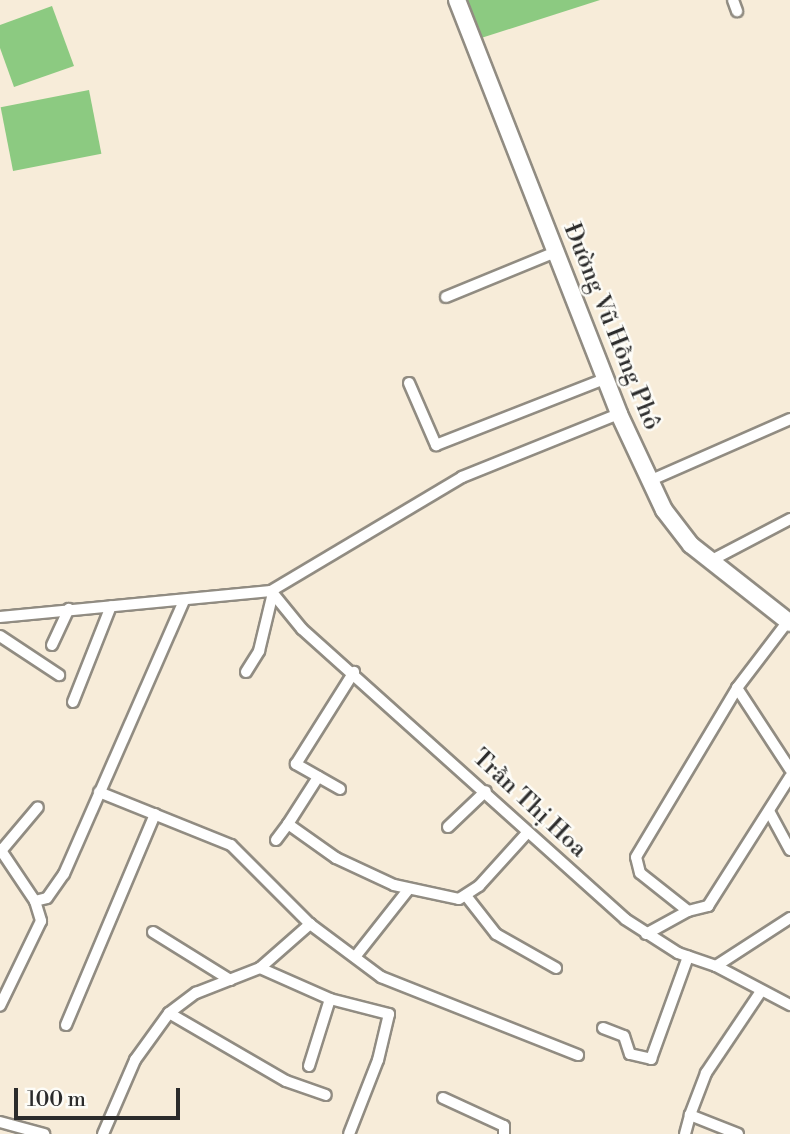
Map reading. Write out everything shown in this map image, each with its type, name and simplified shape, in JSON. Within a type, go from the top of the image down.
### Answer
[{"type":"street","name":"Đường Vũ Hồng Phô","points":[[457,0],[558,251],[619,414],[649,481],[675,527],[789,622]]},
{"type":"street","points":[[446,297],[558,251]]},
{"type":"street","points":[[409,383],[436,445],[607,378]]},
{"type":"street","points":[[0,617],[69,609],[271,594],[462,477],[619,414]]},
{"type":"street","points":[[649,481],[790,419]]},
{"type":"street","points":[[712,560],[790,519]]},
{"type":"street","points":[[246,672],[259,651],[271,594]]},
{"type":"street","name":"Trần Thị Hoa","points":[[271,594],[486,790],[527,833],[646,934],[790,1005]]},
{"type":"street","points":[[35,901],[47,898],[64,874],[184,600]]},
{"type":"street","points":[[73,702],[111,606]]},
{"type":"street","points":[[52,645],[69,609]]},
{"type":"street","points":[[0,627],[16,616]]},
{"type":"street","points":[[688,911],[640,873],[636,857],[737,688],[789,622]]},
{"type":"street","points":[[0,636],[59,675]]},
{"type":"street","points":[[340,789],[296,764],[354,672]]},
{"type":"street","points":[[737,688],[790,769]]},
{"type":"street","points":[[276,840],[318,777]]},
{"type":"street","points":[[646,934],[688,911],[709,906],[770,813],[790,777]]},
{"type":"street","points":[[448,827],[486,790]]},
{"type":"street","points":[[99,792],[232,845],[310,924],[382,977],[578,1055]]},
{"type":"street","points":[[0,1006],[41,921],[35,901],[1,850],[38,807]]},
{"type":"street","points":[[770,813],[790,850]]},
{"type":"street","points":[[66,1026],[155,814]]},
{"type":"street","points":[[288,824],[336,858],[408,890],[449,899],[467,897],[527,833]]},
{"type":"street","points":[[355,957],[408,890]]},
{"type":"street","points":[[467,897],[496,934],[556,968]]},
{"type":"street","points":[[716,967],[790,918]]},
{"type":"street","points":[[103,1134],[135,1060],[169,1013],[181,1001],[260,968],[310,924]]},
{"type":"street","points":[[153,932],[230,980]]},
{"type":"street","points":[[603,1028],[624,1036],[630,1054],[651,1059],[688,957]]},
{"type":"street","points":[[260,968],[330,999],[384,1011],[390,1016],[378,1060],[349,1134]]},
{"type":"street","points":[[685,1134],[706,1073],[761,990]]},
{"type":"street","points":[[309,1066],[330,999]]},
{"type":"street","points":[[169,1013],[286,1081],[326,1096]]},
{"type":"street","points":[[443,1098],[504,1126],[504,1134]]},
{"type":"street","points":[[690,1115],[738,1134]]},
{"type":"street","points":[[0,1122],[44,1134]]},
{"type":"green space","points":[[464,0],[600,0],[478,39]]},
{"type":"green space","points":[[52,6],[74,66],[14,87],[0,48],[0,25]]},
{"type":"green space","points":[[89,90],[101,154],[13,171],[1,107]]}]
